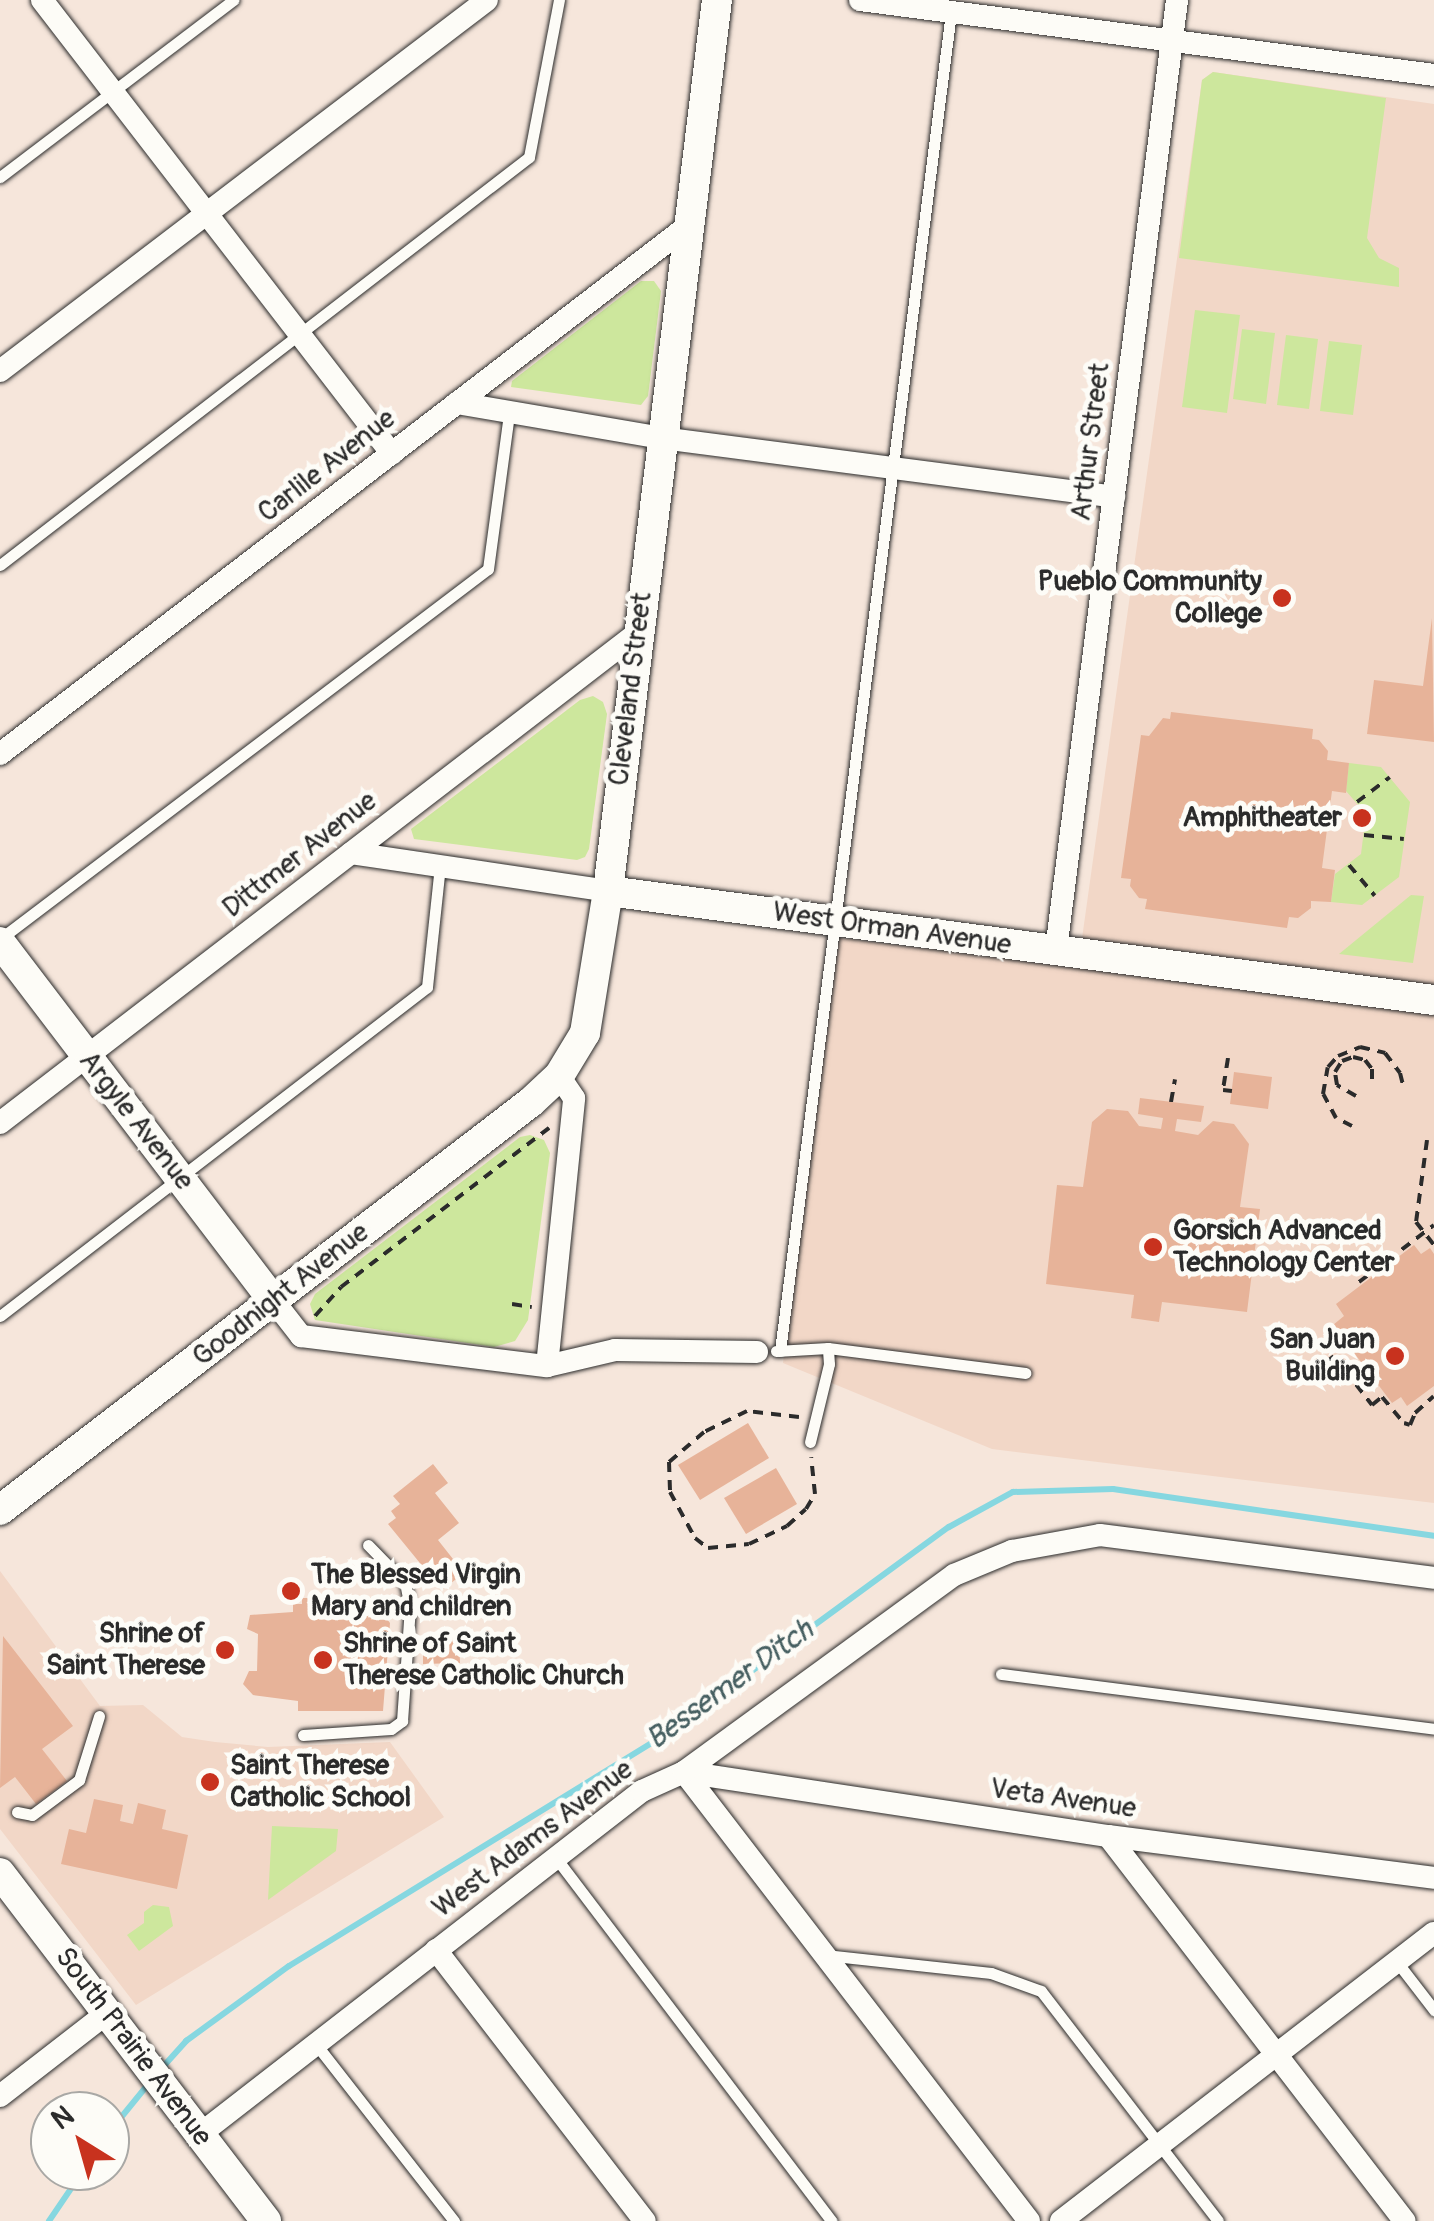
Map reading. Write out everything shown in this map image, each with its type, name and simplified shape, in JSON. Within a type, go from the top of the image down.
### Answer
[{"type":"street","points":[[42,0],[392,454]]},
{"type":"street","points":[[0,371],[487,0]]},
{"type":"street","name":"Cleveland Street","points":[[559,1076],[586,1033],[608,891],[636,634],[717,0]]},
{"type":"street","points":[[860,0],[952,6],[1171,41],[1434,75]]},
{"type":"street","name":"Arthur Street","points":[[1056,950],[1177,0]]},
{"type":"street","name":"Carlile Avenue","points":[[0,754],[689,225]]},
{"type":"street","points":[[457,404],[662,438],[1114,498]]},
{"type":"street","name":"Dittmer Avenue","points":[[0,1123],[636,634]]},
{"type":"street","name":"West Orman Avenue","points":[[351,853],[608,891],[1434,1000]]},
{"type":"street","name":"Argyle Avenue","points":[[0,940],[273,1300]]},
{"type":"street","points":[[546,1366],[574,1098],[559,1076]]},
{"type":"street","name":"Goodnight Avenue","points":[[0,1510],[559,1076]]},
{"type":"street","points":[[273,1300],[300,1336],[546,1366],[616,1350],[768,1351]]},
{"type":"street","name":"West Adams Avenue","points":[[194,2128],[315,2043],[642,1791],[684,1772],[954,1574],[1012,1551],[1100,1536],[1434,1578]]},
{"type":"street","points":[[684,1772],[1028,2221]]},
{"type":"street","name":"Veta Avenue","points":[[684,1772],[1108,1836],[1434,1878]]},
{"type":"street","points":[[1108,1836],[1404,2221]]},
{"type":"street","name":"South Prairie Avenue","points":[[4,1886],[266,2221]]},
{"type":"street","points":[[1062,2221],[1434,1932]]},
{"type":"street","points":[[436,1950],[646,2221]]},
{"type":"street","points":[[0,2096],[107,2013]]},
{"type":"lane","points":[[0,177],[233,0]]},
{"type":"lane","points":[[0,566],[529,156],[559,0]]},
{"type":"lane","points":[[952,6],[832,921],[768,1351],[828,1348],[1026,1373]]},
{"type":"lane","points":[[0,940],[488,569],[509,414]]},
{"type":"lane","points":[[0,1316],[426,988],[440,866]]},
{"type":"lane","points":[[810,1442],[829,1364],[828,1348]]},
{"type":"lane","points":[[304,1735],[391,1729],[402,1721],[410,1608],[405,1583],[368,1545]]},
{"type":"lane","points":[[1001,1674],[1434,1729]]},
{"type":"lane","points":[[17,1812],[32,1816],[79,1780],[99,1716]]},
{"type":"lane","points":[[556,1858],[832,2221]]},
{"type":"lane","points":[[824,1954],[991,1973],[1030,1984],[1058,2010],[1218,2221]]},
{"type":"lane","points":[[1396,1962],[1434,2010]]},
{"type":"lane","points":[[315,2043],[454,2221]]},
{"type":"path","points":[[1357,802],[1390,777]]},
{"type":"path","points":[[1364,835],[1404,840]]},
{"type":"path","points":[[1350,864],[1375,896]]},
{"type":"path","points":[[1352,1126],[1336,1118],[1322,1094],[1328,1067],[1340,1058],[1360,1047],[1385,1054],[1400,1073],[1404,1090]]},
{"type":"path","points":[[1228,1058],[1223,1090],[1232,1091]]},
{"type":"path","points":[[1340,1058],[1365,1060],[1372,1070],[1372,1085]]},
{"type":"path","points":[[1340,1058],[1335,1072],[1337,1086],[1356,1096]]},
{"type":"path","points":[[1171,1102],[1175,1079]]},
{"type":"path","points":[[300,1336],[342,1287],[573,1110]]},
{"type":"path","points":[[1427,1140],[1416,1222],[1434,1245]]},
{"type":"path","points":[[1359,1282],[1434,1225]]},
{"type":"path","points":[[1313,1372],[1334,1356],[1372,1404],[1382,1396],[1404,1424],[1410,1424],[1415,1413],[1434,1396]]},
{"type":"path","points":[[810,1442],[816,1494],[786,1526],[728,1548],[708,1548],[695,1538],[670,1492],[670,1462],[676,1454],[704,1432],[748,1411],[794,1416],[814,1425]]},
{"type":"shaded area","name":"Pueblo Community College","points":[[1213,72],[1434,104],[1434,1503],[992,1449],[783,1363],[839,938],[1059,965],[1079,960],[1202,80]]},
{"type":"shaded area","name":"Saint Therese Catholic School","points":[[0,1571],[100,1706],[143,1705],[182,1737],[215,1742],[268,1747],[390,1742],[444,1817],[136,2005],[0,1829]]},
{"type":"green space","points":[[1213,72],[1386,98],[1367,238],[1379,258],[1399,268],[1399,287],[1179,258],[1202,80]]},
{"type":"green space","points":[[641,281],[654,281],[661,291],[648,396],[641,405],[511,387],[512,381]]},
{"type":"green space","points":[[1195,310],[1240,315],[1227,413],[1182,407]]},
{"type":"green space","points":[[1242,329],[1275,333],[1266,404],[1233,399]]},
{"type":"green space","points":[[1286,335],[1318,339],[1309,409],[1277,405]]},
{"type":"green space","points":[[1329,341],[1362,345],[1353,415],[1320,411]]},
{"type":"green space","points":[[593,696],[603,702],[607,714],[585,857],[577,860],[414,839],[411,829],[580,700]]},
{"type":"green space","points":[[1349,763],[1381,767],[1410,802],[1399,877],[1362,905],[1331,902],[1335,874],[1361,854],[1366,814],[1346,791]]},
{"type":"green space","points":[[1411,895],[1424,896],[1413,963],[1339,954]]},
{"type":"green space","points":[[530,1135],[544,1140],[550,1153],[528,1320],[515,1341],[494,1347],[315,1320],[310,1304],[315,1294],[520,1137]]},
{"type":"green space","points":[[272,1826],[338,1829],[336,1851],[268,1900]]},
{"type":"green space","points":[[153,1905],[169,1907],[173,1926],[139,1951],[127,1935],[144,1923],[144,1912]]},
{"type":"building","points":[[1432,618],[1434,742],[1367,734],[1374,680],[1423,686]]},
{"type":"building","points":[[1171,712],[1313,729],[1312,739],[1319,740],[1328,751],[1327,760],[1349,763],[1346,793],[1332,791],[1322,868],[1335,870],[1331,902],[1311,901],[1311,908],[1298,918],[1289,917],[1287,928],[1145,909],[1147,899],[1139,898],[1130,886],[1131,879],[1121,878],[1141,735],[1149,736],[1163,718],[1170,719]]},
{"type":"building","points":[[1234,1072],[1272,1077],[1268,1109],[1230,1104]]},
{"type":"building","name":"Gorsich Advanced Technology Center","points":[[1140,1098],[1204,1106],[1201,1122],[1177,1119],[1175,1131],[1198,1135],[1213,1121],[1234,1124],[1249,1144],[1240,1207],[1260,1209],[1247,1312],[1162,1302],[1159,1322],[1131,1318],[1134,1295],[1046,1284],[1057,1185],[1083,1187],[1092,1122],[1107,1109],[1128,1111],[1139,1126],[1161,1129],[1163,1118],[1138,1114]]},
{"type":"building","name":"San Juan Building","points":[[1414,1245],[1421,1254],[1430,1248],[1434,1254],[1434,1386],[1407,1406],[1401,1397],[1392,1403],[1333,1325],[1344,1316],[1336,1304]]},
{"type":"building","points":[[748,1423],[769,1458],[700,1500],[678,1465]]},
{"type":"building","points":[[433,1464],[448,1483],[435,1493],[459,1523],[438,1540],[464,1573],[442,1590],[388,1524],[396,1518],[391,1511],[400,1504],[393,1496]]},
{"type":"building","points":[[776,1468],[797,1504],[746,1534],[724,1498]]},
{"type":"building","name":"Shrine of Saint Therese Catholic Church","points":[[384,1597],[384,1615],[390,1623],[383,1711],[298,1711],[298,1701],[253,1695],[243,1684],[249,1671],[257,1671],[258,1634],[247,1629],[250,1615],[293,1612],[293,1604],[302,1604],[302,1598]]},
{"type":"building","points":[[3,1636],[73,1726],[42,1749],[67,1781],[36,1804],[15,1777],[0,1788]]},
{"type":"building","points":[[459,1637],[460,1663],[423,1664],[423,1638]]},
{"type":"building","name":"Shrine of Saint Therese","points":[[225,1642],[233,1650],[225,1658],[217,1650]]},
{"type":"building","points":[[94,1799],[123,1805],[120,1821],[133,1824],[138,1803],[166,1810],[162,1829],[188,1835],[177,1889],[61,1864],[69,1829],[86,1833]]},
{"type":"waterway","name":"Bessemer Ditch","points":[[161,2069],[186,2041],[289,1966],[663,1736],[949,1527],[1013,1492],[1113,1489],[1434,1536]]},
{"type":"waterway","name":"Bessemer Ditch","points":[[130,2106],[150,2082]]},
{"type":"waterway","name":"Bessemer Ditch","points":[[49,2221],[69,2191]]},
{"type":"place","name":"Pueblo Community College","points":[[1282,598]]},
{"type":"place","name":"Amphitheater","points":[[1362,818]]},
{"type":"place","name":"Gorsich Advanced Technology Center","points":[[1153,1247]]},
{"type":"place","name":"San Juan Building","points":[[1395,1356]]},
{"type":"place","name":"The Blessed Virgin Mary and children","points":[[291,1591]]},
{"type":"place","name":"Shrine of Saint Therese","points":[[225,1650]]},
{"type":"place","name":"Shrine of Saint Therese Catholic Church","points":[[323,1660]]},
{"type":"place","name":"Saint Therese Catholic School","points":[[210,1782]]}]
